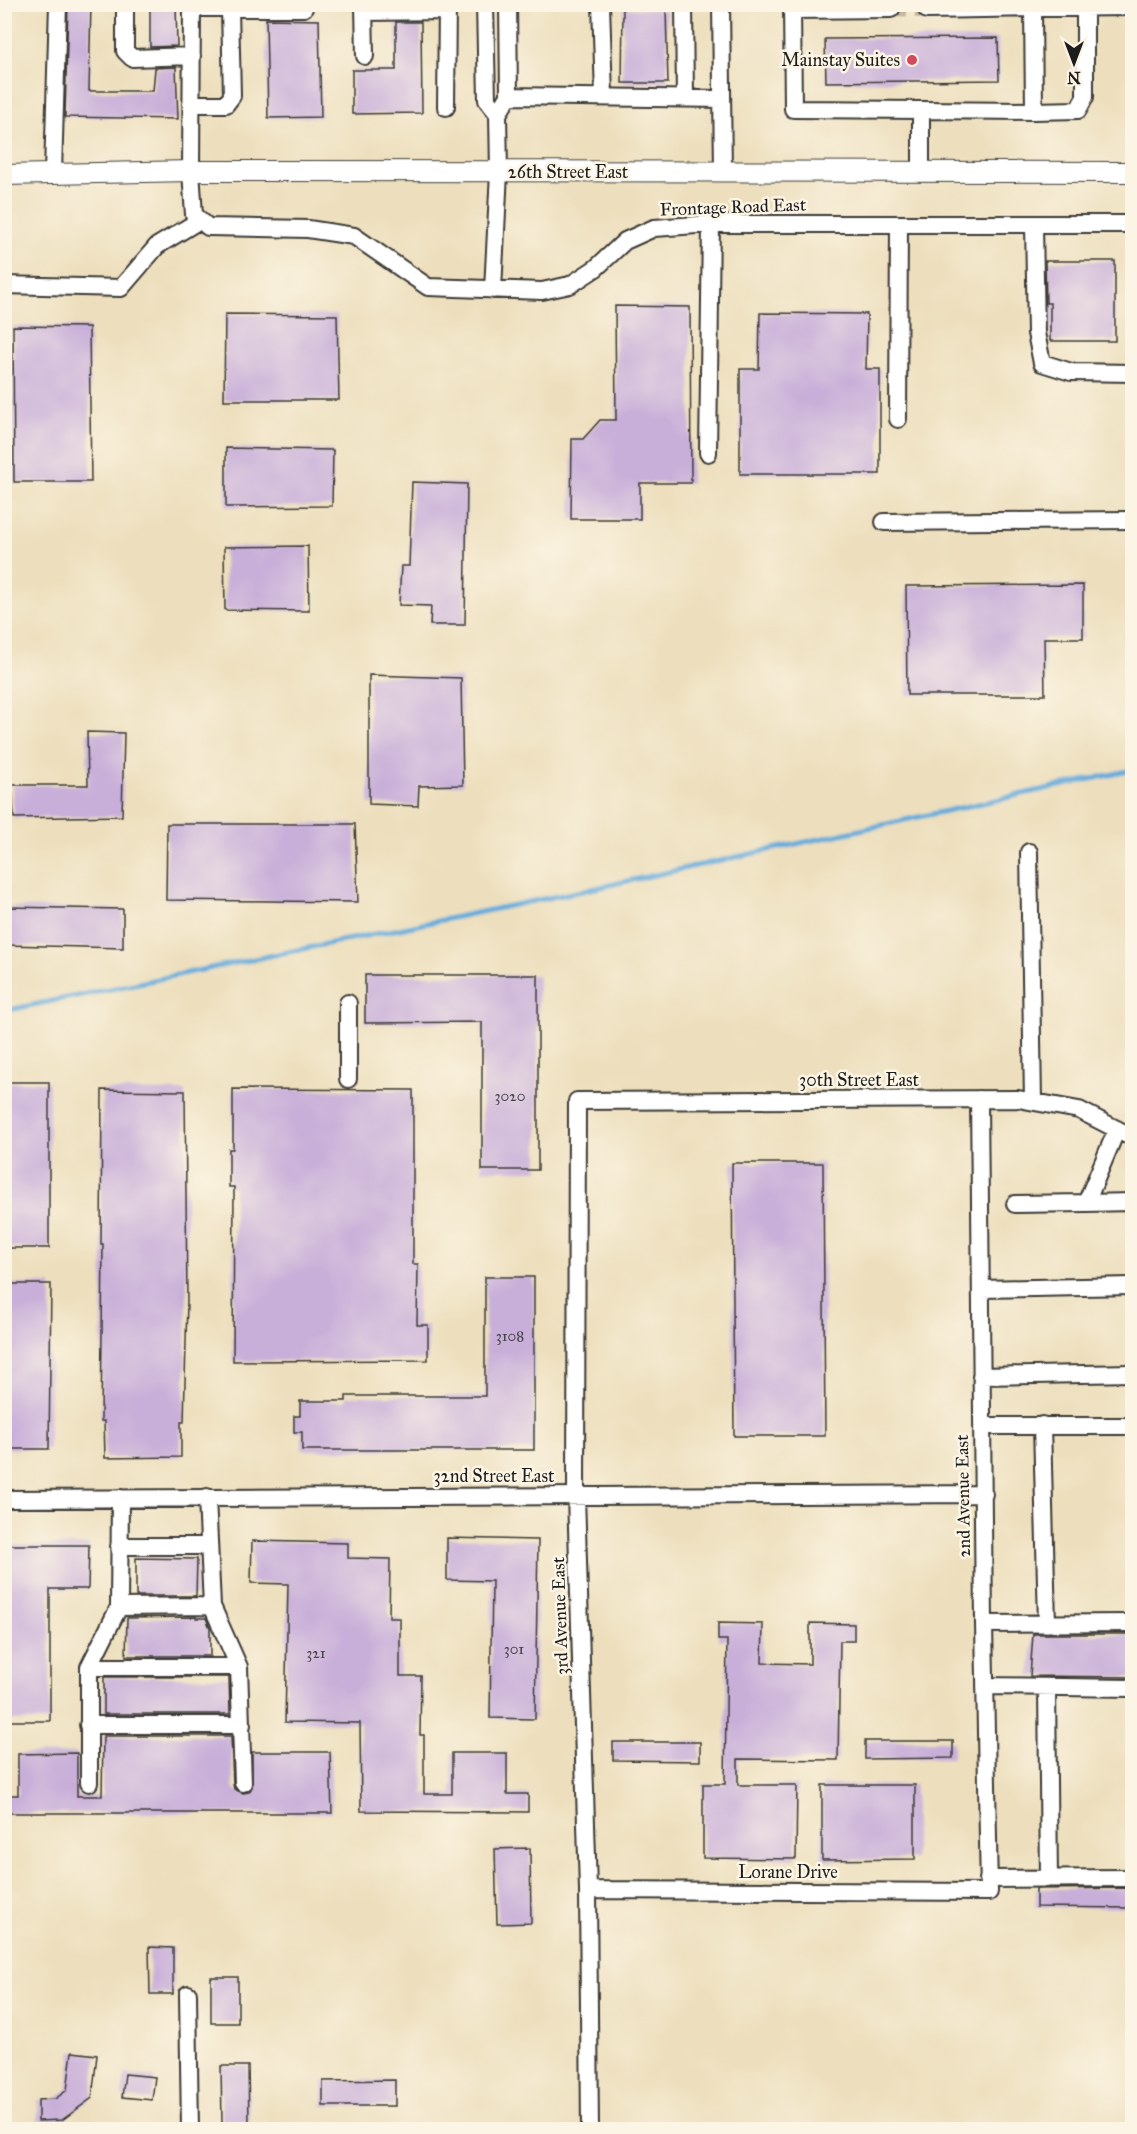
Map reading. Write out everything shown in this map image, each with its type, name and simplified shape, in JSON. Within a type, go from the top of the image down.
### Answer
[{"type":"main road","name":"26th Street East","points":[[4,175],[191,171],[1132,172]]},
{"type":"lane","points":[[53,173],[58,4]]},
{"type":"lane","points":[[124,4],[125,51],[132,58],[192,56]]},
{"type":"lane","points":[[485,4],[487,100],[498,114]]},
{"type":"lane","points":[[493,290],[499,172],[498,114],[509,96],[508,4]]},
{"type":"lane","points":[[601,4],[604,96]]},
{"type":"lane","points":[[684,4],[685,98]]},
{"type":"lane","points":[[721,4],[723,172]]},
{"type":"lane","points":[[4,285],[121,288],[157,246],[200,220],[194,215],[191,171],[192,6],[304,8]]},
{"type":"lane","points":[[891,9],[792,7],[794,109],[1078,110],[1085,97],[1085,8]]},
{"type":"lane","points":[[927,10],[1132,7]]},
{"type":"lane","points":[[191,104],[226,104],[232,96],[230,8]]},
{"type":"lane","points":[[365,56],[364,8],[447,8],[446,107]]},
{"type":"lane","points":[[1033,8],[1034,111]]},
{"type":"lane","points":[[509,96],[722,99]]},
{"type":"lane","points":[[921,110],[921,172]]},
{"type":"lane","name":"Frontage Road East","points":[[200,220],[208,227],[308,229],[354,236],[428,287],[542,291],[570,285],[596,268],[625,241],[654,228],[711,224],[1132,224]]},
{"type":"lane","points":[[708,453],[711,224]]},
{"type":"lane","points":[[898,420],[899,224]]},
{"type":"lane","points":[[1034,225],[1036,333],[1042,363],[1071,372],[1132,373]]},
{"type":"lane","points":[[884,522],[1132,520]]},
{"type":"lane","points":[[1029,852],[1033,1101]]},
{"type":"lane","points":[[348,1003],[348,1079]]},
{"type":"lane","name":"2nd Avenue East","points":[[979,1099],[989,1886]]},
{"type":"lane","name":"30th Street East","points":[[577,1101],[1018,1099],[1078,1110],[1132,1137]]},
{"type":"lane","name":"3rd Avenue East","points":[[577,1101],[576,1495],[588,1890],[590,2130]]},
{"type":"lane","points":[[1086,1203],[1117,1129]]},
{"type":"lane","points":[[1015,1204],[1132,1202]]},
{"type":"lane","points":[[981,1289],[1132,1286]]},
{"type":"lane","points":[[981,1376],[1132,1373]]},
{"type":"lane","points":[[1042,1425],[1047,1624]]},
{"type":"lane","points":[[982,1426],[1132,1426]]},
{"type":"lane","name":"32nd Street East","points":[[4,1499],[984,1494]]},
{"type":"lane","points":[[207,1497],[212,1606],[239,1667],[243,1783]]},
{"type":"lane","points":[[89,1783],[89,1667],[119,1607],[120,1498]]},
{"type":"lane","points":[[119,1546],[209,1546]]},
{"type":"lane","points":[[119,1607],[212,1606]]},
{"type":"lane","points":[[984,1624],[1132,1623]]},
{"type":"lane","points":[[89,1667],[239,1667]]},
{"type":"lane","points":[[985,1686],[1132,1688]]},
{"type":"lane","points":[[1047,1687],[1049,1878]]},
{"type":"lane","points":[[88,1725],[242,1725]]},
{"type":"lane","name":"Lorane Drive","points":[[588,1890],[989,1886],[1049,1878],[1132,1878]]},
{"type":"lane","points":[[188,1994],[190,2130]]},
{"type":"building","points":[[68,4],[91,4],[89,91],[153,91],[155,68],[176,67],[178,119],[65,117]]},
{"type":"building","points":[[150,4],[176,4],[177,46],[150,47]]},
{"type":"building","points":[[623,8],[666,10],[668,83],[622,83]]},
{"type":"building","points":[[266,19],[319,20],[321,117],[268,118]]},
{"type":"building","points":[[396,22],[421,22],[422,113],[352,114],[352,70],[396,70]]},
{"type":"building","name":"Mainstay Suites","points":[[998,38],[999,80],[826,82],[825,39]]},
{"type":"building","points":[[1045,261],[1115,261],[1115,341],[1050,341],[1050,303],[1046,303]]},
{"type":"building","points":[[615,306],[690,307],[691,483],[640,483],[640,519],[571,519],[572,439],[583,439],[600,420],[616,420]]},
{"type":"building","points":[[760,313],[867,314],[866,369],[880,369],[880,474],[740,474],[740,369],[759,369]]},
{"type":"building","points":[[225,314],[337,315],[339,400],[224,400]]},
{"type":"building","points":[[13,326],[89,327],[91,482],[14,482]]},
{"type":"building","points":[[226,448],[333,450],[332,506],[226,507]]},
{"type":"building","points":[[412,482],[467,484],[465,625],[430,625],[431,606],[399,605],[401,566],[409,566]]},
{"type":"building","points":[[308,546],[309,611],[225,610],[224,547]]},
{"type":"building","points":[[1083,585],[1083,638],[1044,638],[1045,695],[907,695],[906,586]]},
{"type":"building","points":[[369,675],[461,678],[463,785],[419,786],[418,806],[369,804]]},
{"type":"building","points":[[87,732],[124,733],[122,816],[14,818],[12,785],[88,785]]},
{"type":"building","points":[[167,824],[355,824],[358,902],[166,900]]},
{"type":"building","points":[[5,907],[123,909],[123,948],[6,945]]},
{"type":"building","points":[[365,975],[538,975],[538,1170],[482,1170],[482,1022],[365,1023]]},
{"type":"building","points":[[4,1082],[49,1082],[49,1248],[4,1248]]},
{"type":"building","points":[[233,1089],[413,1090],[413,1264],[418,1264],[417,1325],[428,1325],[428,1360],[233,1361],[234,1187],[229,1187],[229,1149],[233,1149]]},
{"type":"building","points":[[102,1090],[185,1091],[187,1301],[181,1457],[105,1458],[104,1421],[101,1421]]},
{"type":"building","points":[[732,1163],[823,1163],[825,1436],[734,1436]]},
{"type":"building","points":[[485,1277],[534,1277],[534,1450],[302,1450],[302,1432],[294,1432],[294,1416],[300,1416],[300,1401],[346,1401],[346,1396],[485,1396]]},
{"type":"building","points":[[4,1284],[51,1284],[49,1449],[4,1449]]},
{"type":"building","points":[[447,1538],[538,1540],[535,1719],[490,1718],[492,1581],[447,1580]]},
{"type":"building","points":[[252,1541],[348,1543],[348,1558],[390,1559],[389,1618],[400,1618],[400,1676],[421,1676],[420,1735],[424,1735],[424,1794],[452,1794],[452,1753],[507,1753],[507,1794],[528,1794],[528,1812],[361,1811],[360,1723],[285,1722],[288,1584],[251,1583]]},
{"type":"building","points":[[4,1545],[89,1545],[88,1589],[50,1589],[50,1721],[4,1721]]},
{"type":"building","points":[[136,1558],[197,1559],[196,1596],[136,1596]]},
{"type":"building","points":[[127,1618],[206,1618],[210,1628],[210,1656],[126,1656]]},
{"type":"building","points":[[718,1623],[763,1624],[762,1663],[810,1664],[810,1623],[854,1624],[854,1641],[840,1641],[838,1760],[738,1759],[738,1785],[797,1785],[796,1859],[703,1858],[703,1784],[725,1784],[727,1640],[718,1640]]},
{"type":"building","points":[[1033,1634],[1132,1634],[1132,1677],[1030,1676]]},
{"type":"building","points":[[104,1677],[229,1677],[230,1714],[104,1714]]},
{"type":"building","points":[[103,1736],[231,1736],[234,1789],[243,1793],[249,1792],[252,1787],[252,1752],[330,1752],[332,1813],[4,1813],[4,1795],[18,1795],[18,1754],[77,1753],[77,1796],[102,1796]]},
{"type":"building","points":[[865,1741],[953,1741],[953,1758],[865,1759]]},
{"type":"building","points":[[613,1742],[700,1742],[700,1761],[613,1760]]},
{"type":"building","points":[[822,1785],[915,1785],[915,1859],[822,1860]]},
{"type":"building","points":[[530,1848],[531,1923],[497,1924],[495,1849]]},
{"type":"building","points":[[1132,1888],[1132,1908],[1036,1907],[1036,1889]]},
{"type":"building","points":[[149,1947],[173,1948],[173,1994],[150,1994]]},
{"type":"building","points":[[211,1977],[238,1977],[238,2023],[211,2023]]},
{"type":"building","points":[[72,2052],[97,2055],[92,2098],[62,2120],[38,2121],[38,2100],[55,2099],[67,2090]]},
{"type":"building","points":[[221,2066],[248,2066],[249,2122],[222,2123]]},
{"type":"building","points":[[125,2074],[155,2077],[152,2100],[122,2097]]},
{"type":"building","points":[[395,2080],[395,2106],[323,2106],[323,2081]]},
{"type":"waterway","points":[[4,1011],[596,888],[1132,770]]},
{"type":"tunnel","points":[[891,9],[927,10]]},
{"type":"place","name":"Mainstay Suites","points":[[912,60]]}]
